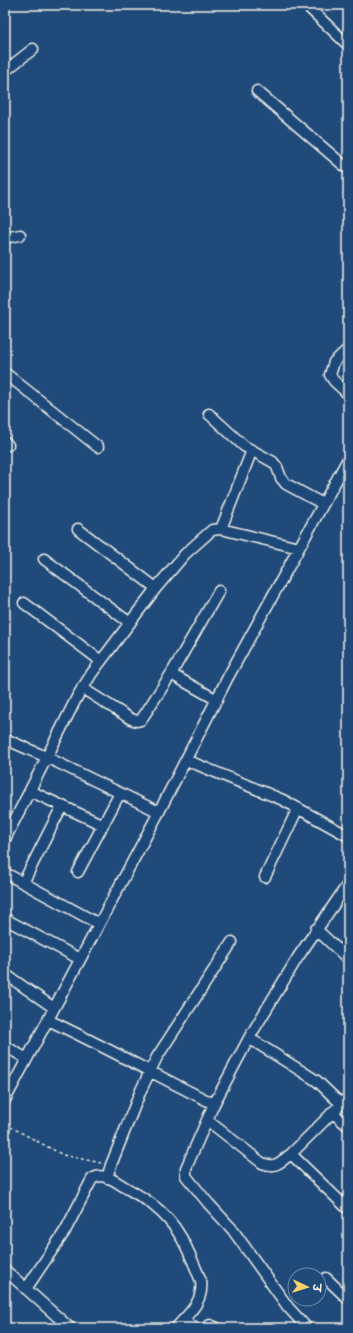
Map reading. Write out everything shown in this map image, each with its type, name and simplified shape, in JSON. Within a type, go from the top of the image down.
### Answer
[{"type":"street","points":[[306,5],[348,45]]},
{"type":"street","points":[[5,71],[33,49]]},
{"type":"street","points":[[257,91],[348,170]]},
{"type":"street","points":[[5,238],[20,235]]},
{"type":"street","points":[[348,349],[334,362],[330,375],[334,381],[348,394]]},
{"type":"street","points":[[5,373],[98,447]]},
{"type":"street","points":[[209,414],[239,442],[273,462],[277,467],[281,478],[286,484],[323,504]]},
{"type":"street","points":[[221,529],[252,450]]},
{"type":"street","points":[[5,1100],[159,812],[216,700],[347,462]]},
{"type":"street","points":[[78,528],[156,588]]},
{"type":"street","points":[[5,839],[82,688],[156,588],[185,554],[212,530],[221,529],[299,548]]},
{"type":"street","points":[[44,559],[130,623]]},
{"type":"street","points":[[82,688],[131,719],[137,721],[141,720],[146,715],[171,674],[219,591]]},
{"type":"street","points":[[24,603],[101,661]]},
{"type":"street","points":[[171,674],[216,700]]},
{"type":"street","points":[[5,739],[48,757],[159,812]]},
{"type":"street","points":[[186,760],[298,808],[348,836]]},
{"type":"street","points":[[30,791],[103,825]]},
{"type":"street","points":[[78,872],[120,793]]},
{"type":"street","points":[[23,883],[62,806]]},
{"type":"street","points":[[265,877],[298,808]]},
{"type":"street","points":[[5,873],[99,924]]},
{"type":"street","points":[[307,1328],[288,1307],[232,1230],[186,1176],[186,1168],[214,1104],[249,1038],[316,929],[348,884]]},
{"type":"street","points":[[5,918],[80,959]]},
{"type":"street","points":[[316,929],[348,959]]},
{"type":"street","points":[[108,1178],[111,1165],[141,1090],[150,1072],[166,1042],[232,942]]},
{"type":"street","points":[[5,974],[54,1008]]},
{"type":"street","points":[[48,1020],[93,1041],[214,1104]]},
{"type":"street","points":[[207,1120],[262,1163],[268,1166],[276,1165],[291,1154],[344,1100],[249,1038]]},
{"type":"street","points":[[5,1046],[27,1059]]},
{"type":"street","points":[[332,1112],[348,1126]]},
{"type":"street","points":[[291,1154],[348,1209]]},
{"type":"street","points":[[26,1289],[65,1231],[92,1179],[96,1176],[102,1176],[114,1180],[154,1205],[168,1218],[184,1240],[201,1281],[202,1288],[201,1296],[197,1305],[176,1328]]},
{"type":"street","points":[[5,1270],[70,1328]]},
{"type":"street","points":[[327,1279],[348,1299]]},
{"type":"street","points":[[184,1319],[192,1327],[196,1328]]},
{"type":"street","points":[[205,1328],[210,1325],[217,1328]]},
{"type":"path","points":[[5,1124],[63,1155],[111,1165]]}]
